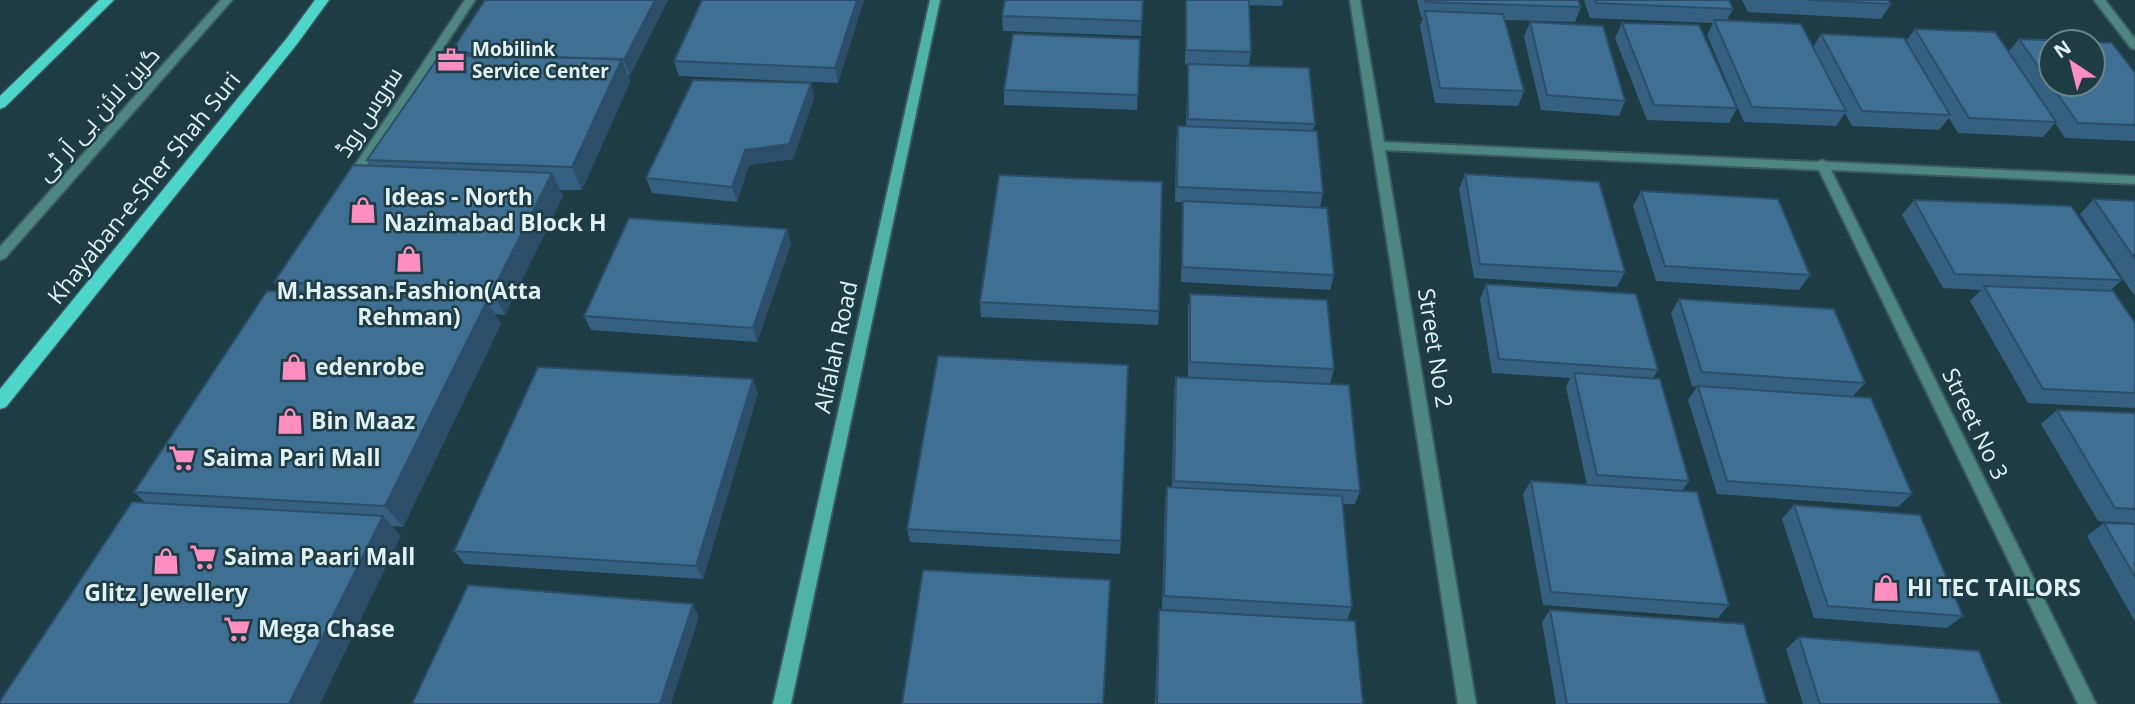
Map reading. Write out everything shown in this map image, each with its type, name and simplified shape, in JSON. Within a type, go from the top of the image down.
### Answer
[{"type":"main road","points":[[0,104],[107,0]]},
{"type":"main road","name":"Khayaban-e-Sher Shah Suri","points":[[0,402],[292,41],[322,0]]},
{"type":"street","points":[[69,36],[102,0]]},
{"type":"street","name":"گرین لائن بی آر ٹی","points":[[0,255],[227,0]]},
{"type":"street","points":[[292,41],[329,0]]},
{"type":"street","name":"سروس روڈ","points":[[340,196],[470,0]]},
{"type":"street","name":"Alfalah Road","points":[[782,704],[934,0]]},
{"type":"street","name":"Street No 2","points":[[1355,0],[1467,704]]},
{"type":"street","points":[[2099,0],[2135,46]]},
{"type":"street","points":[[1380,146],[2135,180]]},
{"type":"street","name":"Street No 3","points":[[1822,164],[2087,704]]},
{"type":"building","points":[[485,0],[655,0],[624,60],[451,52]]},
{"type":"building","points":[[702,0],[857,0],[835,68],[674,61]]},
{"type":"building","points":[[1005,0],[1143,0],[1142,21],[1002,16]]},
{"type":"building","points":[[1186,0],[1249,0],[1251,52],[1186,50]]},
{"type":"building","points":[[1578,0],[1581,7],[1425,2]]},
{"type":"building","points":[[1595,0],[1729,0],[1733,9],[1596,3]]},
{"type":"building","points":[[1809,0],[1888,0],[1891,4]]},
{"type":"building","points":[[1425,11],[1503,14],[1524,91],[1440,88]]},
{"type":"building","points":[[1714,20],[1801,24],[1846,111],[1752,107]]},
{"type":"building","points":[[1530,22],[1603,26],[1625,101],[1547,95]]},
{"type":"building","points":[[1622,23],[1699,25],[1737,108],[1654,105]]},
{"type":"building","points":[[1915,29],[1995,32],[2037,94],[2037,98],[2040,98],[2056,122],[1969,118]]},
{"type":"building","points":[[1013,34],[1140,39],[1138,95],[1004,90]]},
{"type":"building","points":[[1821,34],[1904,38],[1950,115],[1862,111]]},
{"type":"building","points":[[2019,39],[2037,40],[2037,65]]},
{"type":"building","points":[[2107,43],[2112,43],[2135,73],[2135,125],[2078,123],[2060,98],[2107,98]]},
{"type":"building","points":[[440,55],[622,59],[572,167],[367,160]]},
{"type":"building","points":[[1188,64],[1309,68],[1315,124],[1188,119]]},
{"type":"building","points":[[693,80],[811,83],[789,144],[745,150],[732,187],[646,178]]},
{"type":"building","points":[[1178,126],[1317,131],[1323,193],[1177,187]]},
{"type":"building","points":[[353,165],[552,173],[492,292],[274,282]]},
{"type":"building","points":[[1465,174],[1599,182],[1625,272],[1480,264]]},
{"type":"building","points":[[999,175],[1162,182],[1159,311],[980,302]]},
{"type":"building","points":[[1641,191],[1778,199],[1810,275],[1665,266]]},
{"type":"building","points":[[2094,199],[2135,201],[2135,259]]},
{"type":"building","points":[[1914,200],[2071,206],[2122,280],[1955,274]]},
{"type":"building","points":[[1183,201],[1327,208],[1334,275],[1182,267]]},
{"type":"building","points":[[629,218],[787,229],[753,328],[584,316]]},
{"type":"building","points":[[1486,284],[1636,294],[1658,370],[1499,359]]},
{"type":"building","points":[[1984,286],[2113,291],[2135,323],[2135,393],[2043,389]]},
{"type":"building","points":[[267,291],[487,301],[385,506],[134,492]]},
{"type":"building","points":[[1190,294],[1327,300],[1334,369],[1190,362]]},
{"type":"building","points":[[1679,299],[1834,309],[1865,383],[1702,372]]},
{"type":"building","points":[[938,356],[1128,365],[1121,541],[907,529]]},
{"type":"building","points":[[538,367],[753,379],[696,566],[454,551]]},
{"type":"building","points":[[1574,373],[1660,379],[1689,481],[1597,475]]},
{"type":"building","points":[[1176,377],[1349,385],[1360,491],[1174,481]]},
{"type":"building","points":[[1698,386],[1871,398],[1912,494],[1727,481]]},
{"type":"building","points":[[2057,410],[2135,413],[2135,509],[2115,508]]},
{"type":"building","points":[[1531,481],[1697,492],[1729,605],[1551,592]]},
{"type":"building","points":[[1167,487],[1342,496],[1352,607],[1164,596]]},
{"type":"building","points":[[132,502],[383,516],[289,704],[0,704]]},
{"type":"building","points":[[1794,505],[1920,515],[1963,616],[1828,606]]},
{"type":"building","points":[[2104,523],[2135,524],[2135,577]]},
{"type":"building","points":[[923,570],[1110,580],[1103,704],[902,704]]},
{"type":"building","points":[[468,585],[693,604],[660,704],[412,704]]},
{"type":"building","points":[[1159,610],[1355,621],[1363,704],[1157,704]]},
{"type":"building","points":[[1550,610],[1744,624],[1767,704],[1567,704]]},
{"type":"building","points":[[1799,637],[1979,651],[2001,704],[1820,704]]},
{"type":"place","name":"Mobilink Service Center","points":[[451,60]]},
{"type":"place","name":"Ideas - North Nazimabad Block H","points":[[363,210]]},
{"type":"place","name":"M.Hassan.Fashion(Atta Rehman)","points":[[409,259]]},
{"type":"place","name":"edenrobe","points":[[294,367]]},
{"type":"place","name":"Bin Maaz","points":[[290,421]]},
{"type":"place","name":"Saima Pari Mall","points":[[182,458]]},
{"type":"place","name":"Saima Paari Mall","points":[[203,557]]},
{"type":"place","name":"Glitz Jewellery","points":[[166,561]]},
{"type":"place","name":"HI TEC TAILORS","points":[[1886,588]]},
{"type":"place","name":"Mega Chase","points":[[237,629]]}]
